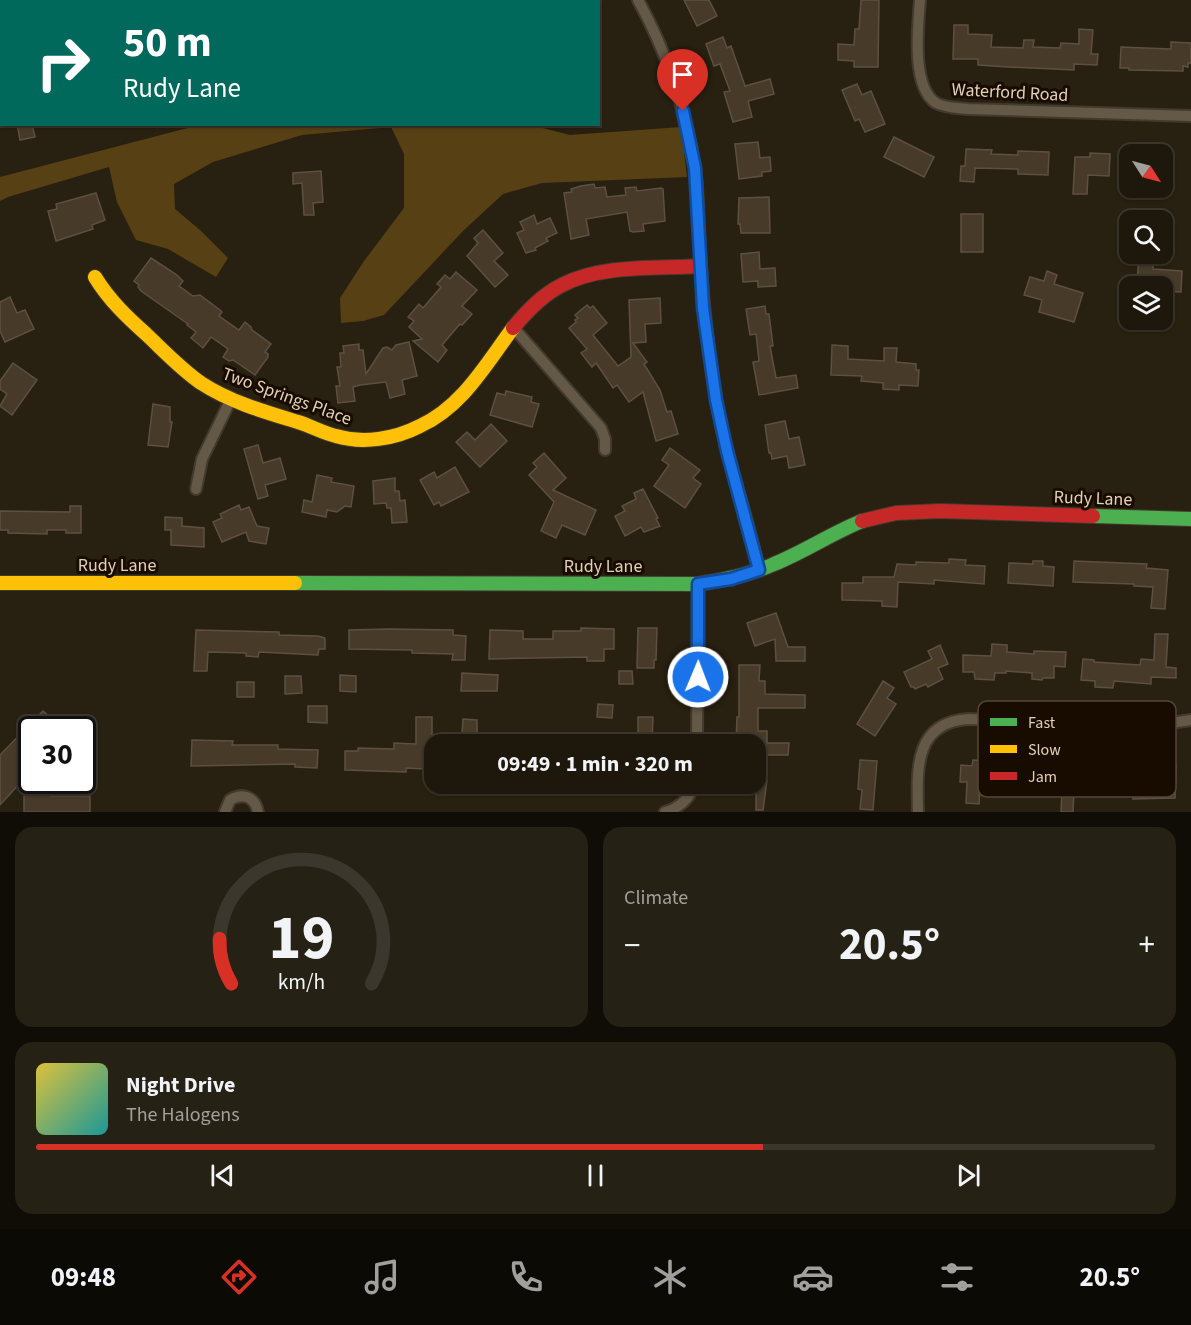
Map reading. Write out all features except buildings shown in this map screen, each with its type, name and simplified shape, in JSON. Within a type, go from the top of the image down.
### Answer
[{"type":"street","points":[[638,0],[665,56],[687,127],[697,188],[703,308],[716,400],[727,451],[759,570]]},
{"type":"street","name":"Waterford Road","points":[[920,0],[919,71],[929,97],[944,106],[968,109],[1191,116]]},
{"type":"street","name":"Two Springs Place","points":[[95,277],[115,306],[188,373],[207,386],[231,399],[346,439],[385,438],[408,432],[442,413],[462,394],[528,310],[542,297],[562,285],[600,273],[700,266]]},
{"type":"street","points":[[513,327],[602,428],[606,439],[605,450]]},
{"type":"street","points":[[196,489],[202,459],[231,399]]},
{"type":"street","name":"Rudy Lane","points":[[0,583],[698,584],[731,579],[759,570],[801,552],[840,530],[868,519],[896,513],[940,511],[1191,519]]},
{"type":"street","points":[[697,734],[698,584]]},
{"type":"street","points":[[918,811],[918,764],[921,750],[929,737],[946,723],[978,719]]},
{"type":"street","points":[[1176,722],[1191,720]]},
{"type":"street","points":[[664,812],[683,803],[690,794]]},
{"type":"street","points":[[225,812],[230,800],[245,796],[254,802],[258,812]]},
{"type":"shaded area","points":[[195,126],[535,126],[570,135],[681,127],[687,177],[542,183],[503,194],[463,231],[384,315],[363,321],[341,323],[340,298],[364,261],[404,208],[404,154],[391,127],[302,135],[213,162],[174,184],[175,209],[228,258],[216,277],[168,249],[136,240],[117,202],[109,167],[0,201],[0,177]]},
{"type":"traffic: fast","points":[[1093,516],[1191,519]]},
{"type":"traffic: fast","points":[[295,583],[698,584],[737,577],[765,568],[862,521]]},
{"type":"traffic: slow","points":[[95,277],[125,315],[201,383],[248,406],[331,435],[357,440],[390,437],[435,418],[461,396],[513,328]]},
{"type":"traffic: slow","points":[[0,583],[295,583]]},
{"type":"traffic: jam","points":[[513,328],[541,299],[562,285],[578,278],[630,269],[700,266]]},
{"type":"traffic: jam","points":[[862,521],[896,513],[940,511],[1093,516]]},
{"type":"route","points":[[683,111],[695,168],[703,308],[716,400],[727,451],[759,570],[731,579],[698,584],[698,677]]}]
